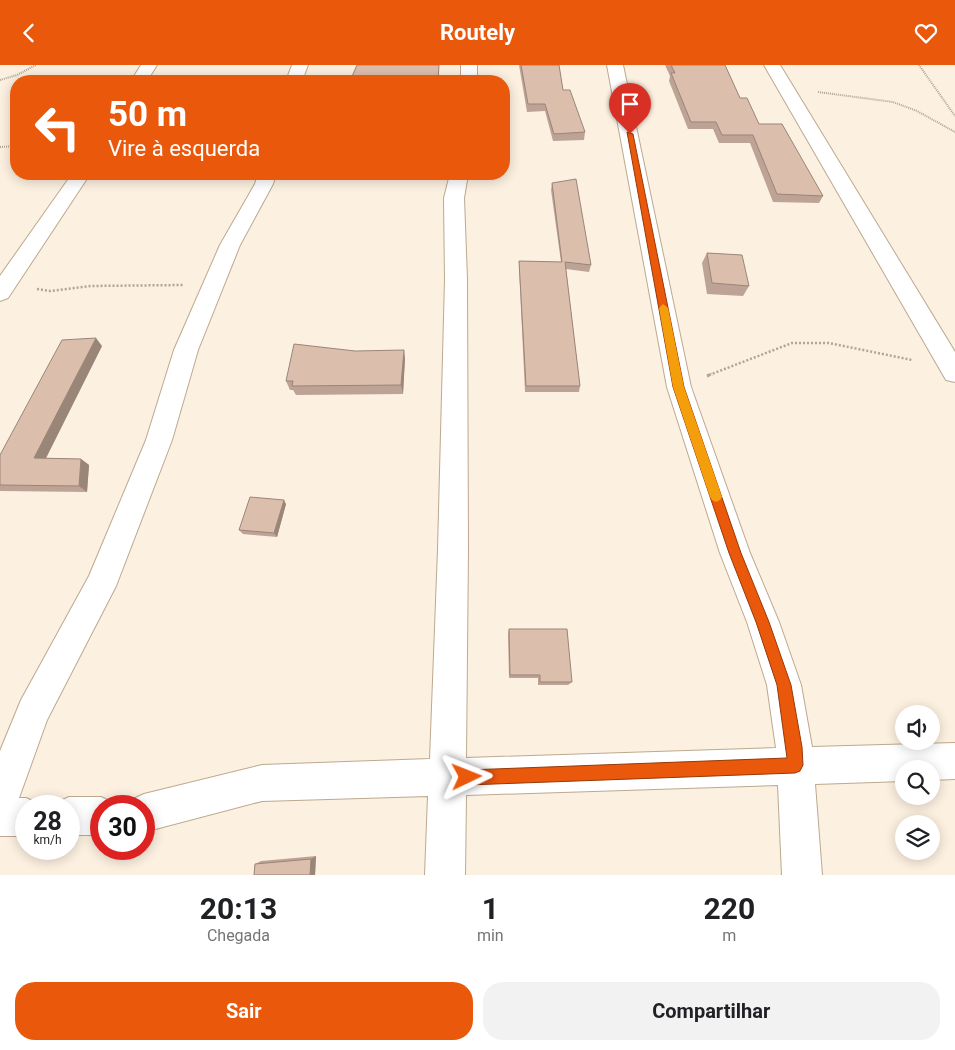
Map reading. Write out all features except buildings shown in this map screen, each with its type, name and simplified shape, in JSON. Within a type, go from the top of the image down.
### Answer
[{"type":"street","points":[[615,65],[679,387],[735,553],[763,622],[784,685],[794,747],[802,875]]},
{"type":"street","points":[[772,65],[953,370]]},
{"type":"street","points":[[3,289],[77,180]]},
{"type":"street","points":[[0,797],[33,712],[100,586],[159,440],[186,350],[230,245],[265,180]]},
{"type":"street","points":[[445,875],[454,530],[456,289],[454,198],[458,180]]},
{"type":"street","points":[[155,810],[262,783],[955,761]]},
{"type":"street","points":[[0,817],[15,817]]},
{"type":"path","points":[[17,75],[36,65]]},
{"type":"path","points":[[919,65],[955,116]]},
{"type":"path","points":[[786,88],[861,97],[902,105],[933,118],[955,132]]},
{"type":"path","points":[[3,289],[50,291],[90,286],[213,285]]},
{"type":"path","points":[[679,387],[792,343],[829,343],[953,370]]},
{"type":"slow traffic","points":[[663,308],[679,387],[716,497]]},
{"type":"route","points":[[467,777],[795,765],[784,685],[763,622],[735,553],[679,387],[630,134]]}]
